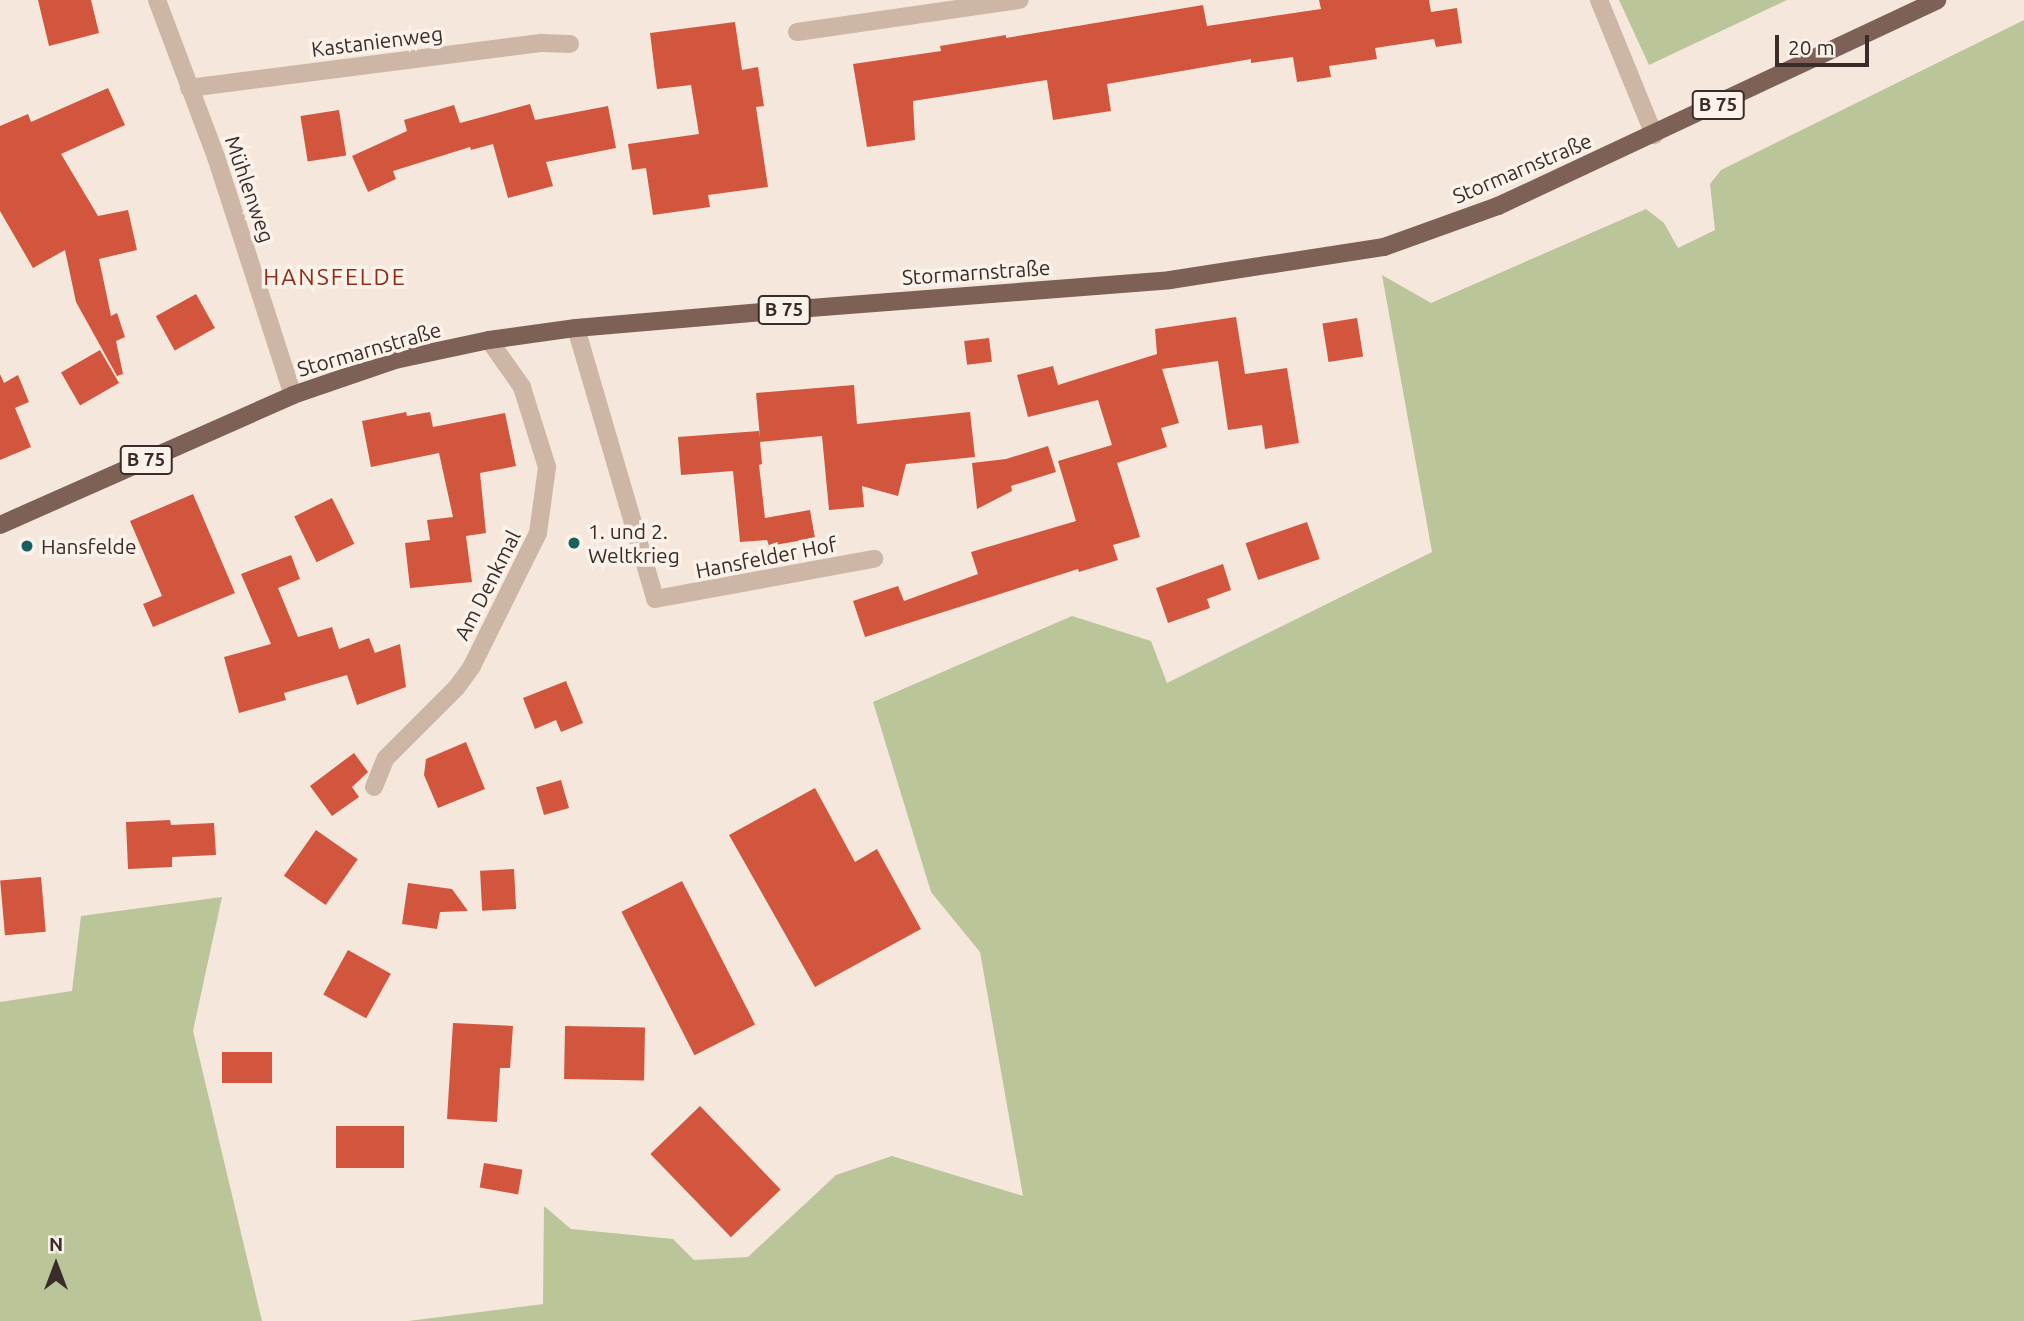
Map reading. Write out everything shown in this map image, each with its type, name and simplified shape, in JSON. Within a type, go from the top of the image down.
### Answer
[{"type":"main road","name":"Stormarnstraße","points":[[0,525],[293,395],[395,360],[489,340],[576,328],[1170,280],[1384,247],[1498,206],[1937,0]]},
{"type":"street","name":"Mühlenweg","points":[[157,0],[216,157],[293,395]]},
{"type":"street","points":[[797,32],[1020,0]]},
{"type":"street","points":[[1599,0],[1654,135]]},
{"type":"street","name":"Kastanienweg","points":[[189,88],[541,43],[570,44]]},
{"type":"street","name":"Hansfelder Hof","points":[[576,328],[655,599],[874,559]]},
{"type":"street","name":"Am Denkmal","points":[[374,787],[386,758],[457,687],[472,666],[528,559],[538,533],[547,467],[523,387],[489,340]]},
{"type":"green space","points":[[1619,0],[1787,0],[1649,65]]},
{"type":"green space","points":[[2024,20],[2024,1321],[408,1321],[543,1304],[544,1206],[571,1229],[673,1239],[694,1260],[748,1257],[836,1175],[892,1156],[1023,1196],[980,952],[931,892],[873,702],[1072,616],[1151,641],[1167,683],[1432,552],[1382,275],[1431,303],[1646,209],[1664,223],[1678,248],[1715,230],[1710,184],[1721,170]]},
{"type":"green space","points":[[222,897],[193,1031],[262,1321],[0,1321],[0,1002],[72,991],[81,916]]},
{"type":"building","points":[[38,0],[91,0],[99,33],[49,46]]},
{"type":"building","points":[[1319,0],[1429,0],[1431,12],[1457,8],[1462,43],[1436,47],[1434,39],[1375,48],[1377,59],[1329,66],[1331,77],[1297,82],[1293,57],[1251,63],[1251,59],[1107,84],[1111,111],[1053,120],[1047,80],[913,101],[915,140],[867,147],[853,64],[941,51],[940,46],[1006,35],[1006,38],[1203,5],[1207,26],[1321,9]]},
{"type":"building","points":[[735,22],[742,70],[758,67],[764,106],[756,107],[768,187],[708,195],[710,207],[653,215],[646,168],[632,170],[628,144],[699,134],[691,85],[657,89],[650,33]]},
{"type":"building","points":[[108,88],[125,125],[61,154],[98,216],[128,210],[137,250],[99,259],[111,316],[117,313],[125,337],[116,341],[123,374],[117,376],[76,302],[65,250],[33,268],[0,211],[0,126],[28,114],[31,122]]},
{"type":"building","points":[[530,104],[535,120],[608,106],[616,148],[546,162],[553,186],[508,198],[493,144],[471,150],[470,147],[393,171],[396,179],[368,192],[352,156],[407,131],[404,120],[454,105],[460,123]]},
{"type":"building","points":[[339,110],[346,155],[308,162],[300,116]]},
{"type":"building","points":[[196,294],[215,328],[175,350],[156,316]]},
{"type":"building","points":[[1236,317],[1245,374],[1287,368],[1299,443],[1265,449],[1262,425],[1228,430],[1218,361],[1162,369],[1179,423],[1161,428],[1167,447],[1117,463],[1140,537],[1113,545],[1118,560],[1079,572],[1078,569],[865,637],[853,601],[898,586],[904,601],[978,574],[971,552],[1076,521],[1058,461],[1112,445],[1098,400],[1028,417],[1017,375],[1053,366],[1058,385],[1157,354],[1155,329]]},
{"type":"building","points":[[1357,318],[1363,357],[1329,362],[1322,323]]},
{"type":"building","points":[[989,338],[992,362],[967,365],[964,341]]},
{"type":"building","points":[[100,350],[119,383],[80,405],[61,372]]},
{"type":"building","points":[[0,374],[4,383],[18,375],[29,402],[15,408],[31,447],[0,460]]},
{"type":"building","points":[[854,385],[857,424],[970,412],[975,457],[906,464],[898,496],[862,486],[864,507],[829,510],[822,436],[760,442],[762,464],[759,465],[765,518],[810,510],[815,538],[769,546],[767,540],[740,542],[733,471],[681,475],[678,437],[759,431],[760,438],[756,393]]},
{"type":"building","points":[[406,412],[407,416],[430,412],[433,427],[505,413],[516,466],[480,473],[486,533],[466,536],[472,582],[410,588],[405,543],[430,540],[427,520],[453,517],[439,453],[371,467],[362,421]]},
{"type":"building","points":[[1048,446],[1056,472],[1011,486],[1012,491],[977,509],[972,463],[1006,459]]},
{"type":"building","points":[[193,494],[235,593],[153,627],[143,604],[162,596],[130,521]]},
{"type":"building","points":[[332,498],[354,544],[317,562],[294,516]]},
{"type":"building","points":[[1307,522],[1320,559],[1258,580],[1246,543]]},
{"type":"building","points":[[291,555],[300,579],[278,588],[298,637],[332,627],[339,649],[369,638],[375,653],[400,644],[406,687],[357,705],[347,675],[284,693],[286,700],[239,713],[224,657],[271,644],[241,574]]},
{"type":"building","points":[[1223,564],[1231,590],[1207,599],[1210,608],[1168,623],[1156,588]]},
{"type":"building","points":[[566,681],[583,723],[561,732],[556,720],[535,729],[523,698]]},
{"type":"building","points":[[466,742],[485,789],[438,808],[424,775],[426,759]]},
{"type":"building","points":[[354,753],[368,772],[352,787],[359,797],[332,816],[310,786]]},
{"type":"building","points":[[561,780],[569,808],[544,815],[536,787]]},
{"type":"building","points":[[815,788],[855,862],[877,849],[921,929],[815,987],[729,835]]},
{"type":"building","points":[[170,820],[171,825],[214,823],[216,855],[172,857],[172,867],[128,869],[126,822]]},
{"type":"building","points":[[316,830],[358,859],[326,905],[284,876]]},
{"type":"building","points":[[514,869],[516,909],[482,911],[480,871]]},
{"type":"building","points":[[41,877],[46,932],[5,935],[0,881]]},
{"type":"building","points":[[682,881],[755,1024],[695,1055],[621,912]]},
{"type":"building","points":[[408,883],[452,889],[468,911],[440,912],[437,929],[402,924]]},
{"type":"building","points":[[348,950],[391,974],[366,1018],[323,995]]},
{"type":"building","points":[[453,1023],[513,1026],[510,1068],[500,1068],[497,1122],[447,1119]]},
{"type":"building","points":[[565,1026],[645,1027],[644,1080],[564,1079]]},
{"type":"building","points":[[222,1052],[272,1052],[272,1083],[222,1083]]},
{"type":"building","points":[[700,1106],[781,1189],[731,1237],[650,1154]]},
{"type":"building","points":[[336,1126],[404,1126],[404,1168],[336,1168]]},
{"type":"building","points":[[484,1163],[522,1170],[518,1194],[480,1188]]},
{"type":"place","name":"1. und 2. Weltkrieg","points":[[574,543]]},
{"type":"place","name":"Hansfelde","points":[[27,546]]},
{"type":"district","name":"HANSFELDE","points":[[335,277]]}]
